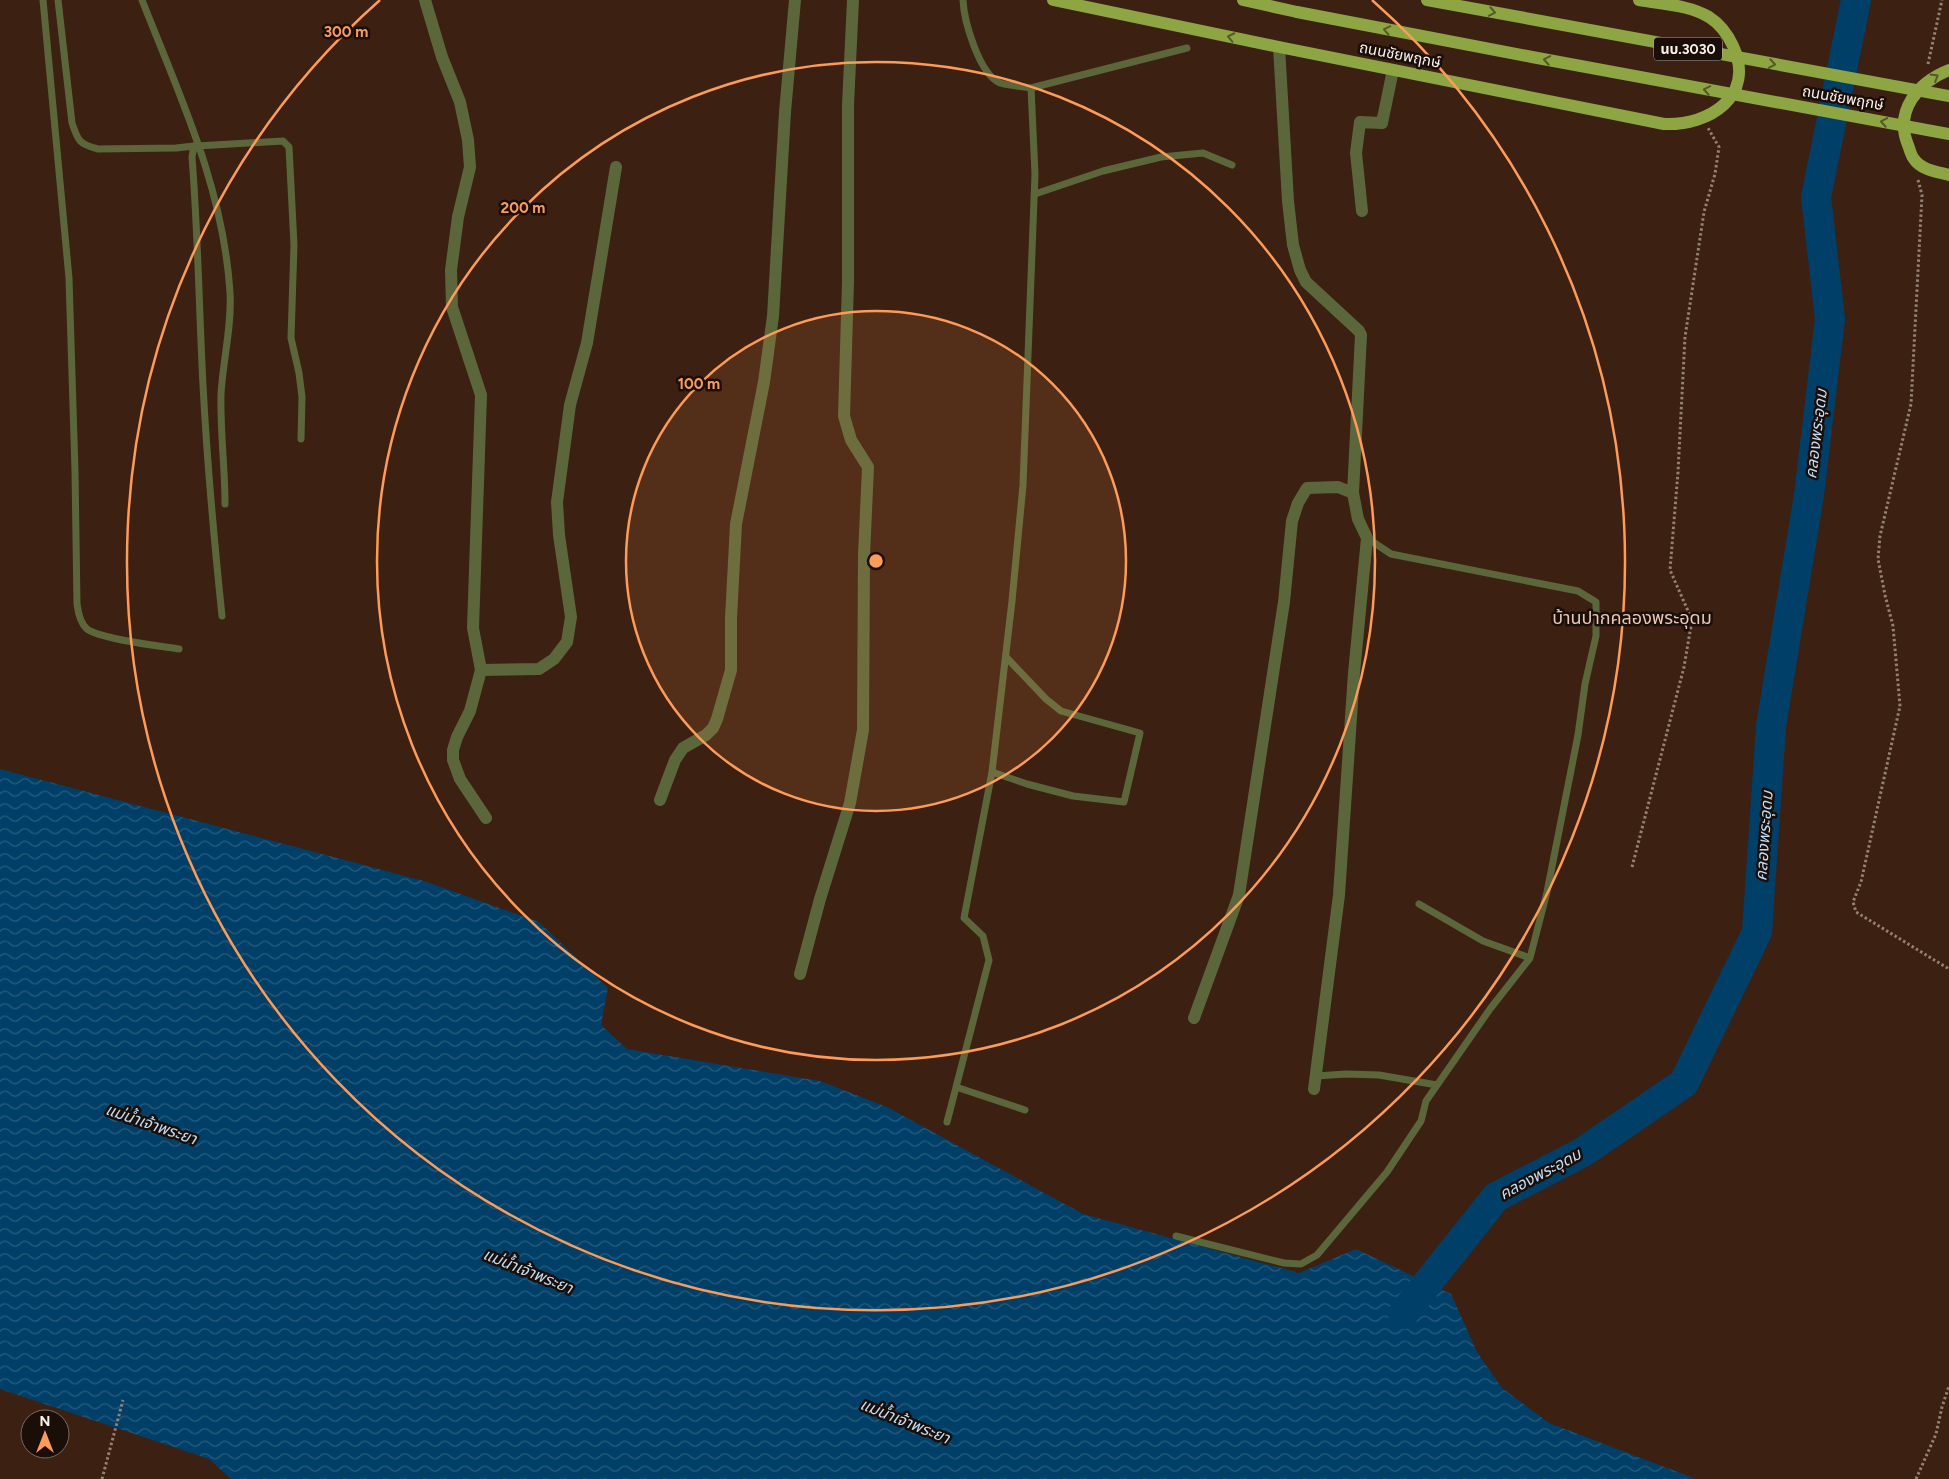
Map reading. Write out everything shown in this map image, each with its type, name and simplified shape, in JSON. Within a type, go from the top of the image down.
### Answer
[{"type":"main road","name":"ถนนชัยพฤกษ์","points":[[1053,0],[1664,124],[1678,124],[1703,119],[1725,105],[1737,86],[1739,75],[1738,57],[1720,26],[1701,14],[1675,6],[1639,0]]},
{"type":"main road","name":"ถนนชัยพฤกษ์","points":[[1243,0],[1532,57],[1949,134]]},
{"type":"main road","name":"ถนนชัยพฤกษ์","points":[[1427,0],[1949,96]]},
{"type":"main road","points":[[1949,70],[1923,84],[1915,92],[1906,107],[1904,118],[1904,136],[1914,160],[1929,170],[1949,175]]},
{"type":"street","points":[[425,0],[442,57],[460,102],[468,140],[470,167],[458,216],[451,270],[451,298],[452,307],[480,395],[473,628],[480,670],[470,711],[457,737],[453,750],[453,760],[460,779],[486,818]]},
{"type":"street","points":[[660,800],[675,760],[683,748],[706,735],[717,719],[731,670],[731,618],[736,524],[764,382],[773,316],[785,112],[795,0]]},
{"type":"street","points":[[800,974],[820,898],[850,803],[863,730],[864,555],[868,467],[852,440],[844,416],[848,282],[848,105],[853,0]]},
{"type":"street","points":[[1279,47],[1288,200],[1293,245],[1300,270],[1306,282],[1361,335],[1353,493],[1358,519],[1366,538],[1354,673],[1339,895],[1314,1089]]},
{"type":"street","points":[[1362,211],[1356,153],[1360,122],[1382,123],[1393,70]]},
{"type":"street","points":[[480,670],[539,669],[554,659],[567,642],[571,617],[559,535],[557,502],[570,406],[587,343],[616,167]]},
{"type":"street","points":[[1194,1018],[1239,896],[1284,602],[1292,522],[1298,503],[1307,488],[1338,487],[1353,493]]},
{"type":"lane","points":[[43,0],[69,278],[77,604],[80,617],[87,629],[102,635],[179,649]]},
{"type":"lane","points":[[58,0],[72,123],[78,141],[86,146],[98,149],[176,148],[283,141],[289,147],[294,245],[291,338],[300,373],[302,397],[300,439]]},
{"type":"lane","points":[[142,0],[217,203],[230,292],[230,326],[222,376],[220,413],[225,474],[225,504]]},
{"type":"lane","points":[[963,0],[963,10],[973,45],[986,69],[999,82],[1031,88],[1187,48]]},
{"type":"lane","points":[[947,1122],[989,960],[983,936],[964,918],[992,772],[1006,657],[1023,485],[1036,174],[1031,88]]},
{"type":"lane","points":[[197,146],[192,157],[203,386],[211,507],[222,616]]},
{"type":"lane","points":[[1035,194],[1104,171],[1161,157],[1203,153],[1232,165]]},
{"type":"lane","points":[[1176,1236],[1284,1263],[1304,1263],[1317,1255],[1386,1172],[1420,1121],[1426,1101],[1490,1009],[1530,958],[1546,892],[1578,735],[1585,684],[1596,636],[1598,616],[1596,602],[1578,590],[1391,554],[1366,538]]},
{"type":"lane","points":[[992,772],[1027,784],[1073,796],[1124,802],[1140,733],[1061,711],[1046,699],[1006,657]]},
{"type":"lane","points":[[1419,904],[1483,941],[1530,958]]},
{"type":"lane","points":[[1316,1076],[1346,1074],[1379,1075],[1437,1085]]},
{"type":"lane","points":[[956,1088],[1025,1110]]},
{"type":"path","points":[[1923,84],[1942,0]]},
{"type":"path","points":[[1632,867],[1684,667],[1692,620],[1670,570],[1678,472],[1685,337],[1704,212],[1715,174],[1719,147],[1703,119]]},
{"type":"path","points":[[1914,160],[1922,195],[1911,404],[1880,536],[1878,559],[1893,626],[1900,706],[1861,882],[1853,902],[1856,912],[1949,969]]},
{"type":"path","points":[[1916,1479],[1936,1434],[1949,1386]]},
{"type":"path","points":[[102,1479],[123,1400]]},
{"type":"water","name":"แม่น้ำเจ้าพระยา","points":[[0,769],[424,881],[539,922],[608,988],[601,1025],[627,1049],[820,1081],[887,1107],[1083,1214],[1299,1273],[1356,1249],[1451,1294],[1477,1352],[1502,1388],[1549,1423],[1696,1479],[231,1479],[209,1459],[70,1412],[70,1409],[60,1409],[0,1389]]},
{"type":"waterway","name":"คลองพระอุดม","points":[[1403,1314],[1496,1197],[1583,1152],[1684,1083],[1757,932],[1771,726],[1809,495],[1830,319],[1816,197],[1856,0]]},
{"type":"district","name":"บ้านปากคลองพระอุดม","points":[[1632,618]]}]
